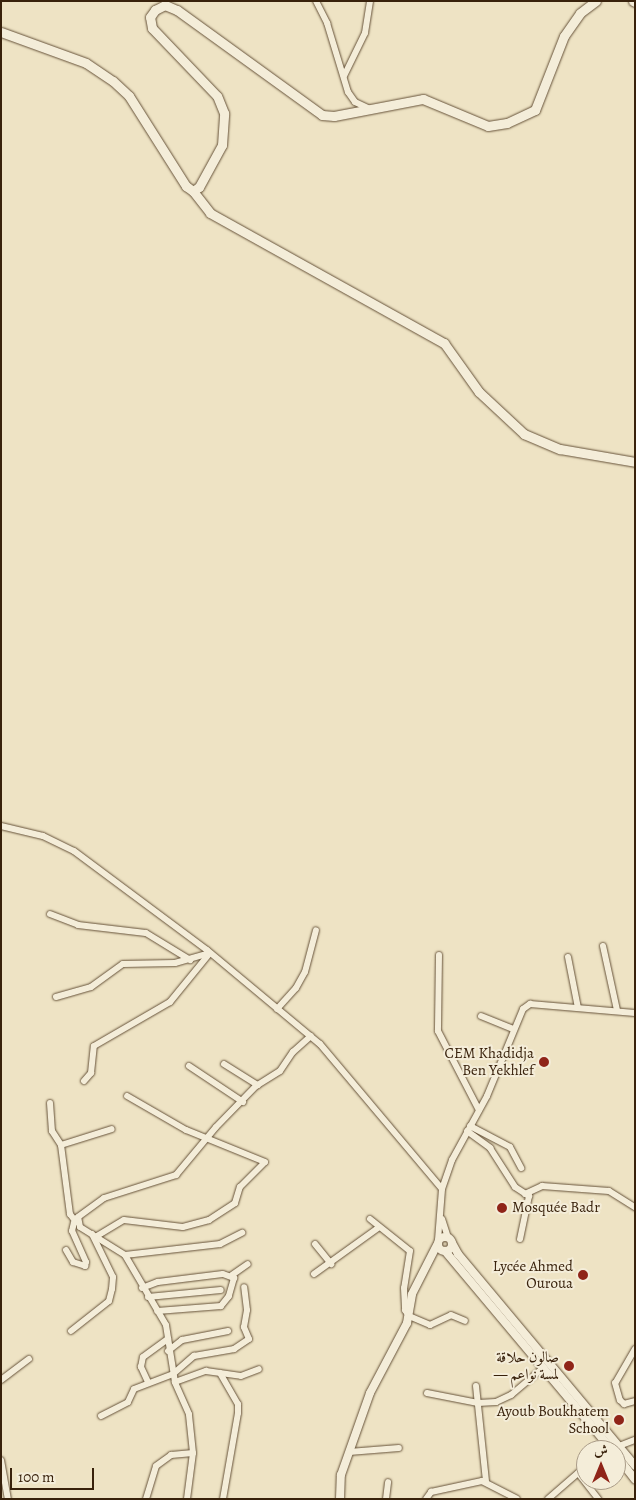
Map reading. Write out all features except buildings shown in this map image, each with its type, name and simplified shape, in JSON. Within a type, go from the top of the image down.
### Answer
[{"type":"main road","points":[[193,191],[199,187],[222,145],[224,113],[210,89],[152,28],[150,17],[155,10],[165,5],[177,10],[322,115],[334,116],[423,99],[488,126],[522,118],[535,110],[564,36],[580,13],[596,1]]},
{"type":"main road","points":[[1,32],[86,63],[112,81],[133,102],[186,186],[193,191],[210,213],[444,342],[484,397],[524,434],[560,449],[635,462]]},
{"type":"street","points":[[316,1],[327,23],[351,97],[370,109]]},
{"type":"street","points":[[344,76],[365,33],[370,1]]},
{"type":"street","points":[[1,826],[43,836],[74,852],[210,953],[311,1036],[442,1190]]},
{"type":"street","points":[[50,914],[78,925],[146,933],[191,961]]},
{"type":"street","points":[[277,1009],[296,988],[305,972],[316,930]]},
{"type":"street","points":[[603,946],[617,1010]]},
{"type":"street","points":[[56,997],[91,987],[123,964],[191,961],[210,953]]},
{"type":"street","points":[[84,1081],[91,1072],[94,1046],[170,1002],[210,953]]},
{"type":"street","points":[[439,955],[438,1031],[479,1110]]},
{"type":"street","points":[[568,957],[578,1008]]},
{"type":"street","points":[[340,1499],[341,1475],[378,1375],[409,1316],[412,1294],[438,1242],[442,1190],[452,1160],[479,1110],[523,1009],[530,1004],[635,1013]]},
{"type":"street","points":[[481,1016],[514,1029]]},
{"type":"street","points":[[66,1250],[73,1262],[85,1266],[86,1262],[72,1231],[78,1217],[104,1198],[176,1176],[206,1138],[258,1085],[280,1072],[293,1052],[311,1036]]},
{"type":"street","points":[[224,1064],[258,1085]]},
{"type":"street","points":[[189,1066],[243,1102]]},
{"type":"street","points":[[94,1235],[124,1220],[172,1227],[195,1225],[235,1203],[240,1187],[265,1162],[186,1130],[127,1096]]},
{"type":"street","points":[[50,1103],[52,1131],[61,1145],[70,1214],[75,1222],[125,1255],[142,1288],[166,1325],[168,1351],[175,1382],[189,1414],[193,1453],[187,1499]]},
{"type":"street","points":[[61,1145],[112,1129]]},
{"type":"street","points":[[468,1129],[510,1147],[521,1168]]},
{"type":"street","points":[[468,1129],[490,1148],[515,1187],[525,1194],[530,1201],[520,1239]]},
{"type":"street","points":[[525,1194],[542,1186],[609,1191],[635,1207]]},
{"type":"street","points":[[441,1218],[458,1254],[606,1440]]},
{"type":"street","points":[[370,1219],[378,1228],[410,1251],[404,1288],[409,1316]]},
{"type":"street","points":[[314,1274],[378,1228]]},
{"type":"street","points":[[125,1255],[220,1244],[242,1234]]},
{"type":"street","points":[[71,1331],[109,1301],[112,1289],[113,1277],[94,1235]]},
{"type":"street","points":[[438,1242],[450,1240]]},
{"type":"street","points":[[428,1262],[444,1251],[450,1240]]},
{"type":"street","points":[[438,1242],[606,1440]]},
{"type":"street","points":[[315,1244],[330,1264]]},
{"type":"street","points":[[142,1288],[158,1282],[232,1275],[248,1264]]},
{"type":"street","points":[[157,1311],[221,1306],[229,1296],[234,1278],[232,1275]]},
{"type":"street","points":[[101,1416],[128,1402],[134,1390],[148,1382],[174,1374],[194,1356],[234,1349],[249,1339],[244,1327],[247,1310],[244,1287]]},
{"type":"street","points":[[148,1297],[221,1290]]},
{"type":"street","points":[[409,1316],[430,1325],[451,1316],[465,1321]]},
{"type":"street","points":[[168,1351],[182,1340],[228,1331]]},
{"type":"street","points":[[148,1382],[141,1367],[143,1357],[168,1339]]},
{"type":"street","points":[[635,1348],[615,1383],[620,1400],[624,1404],[635,1401]]},
{"type":"street","points":[[1,1380],[29,1359]]},
{"type":"street","points":[[427,1393],[478,1403],[504,1399],[544,1367]]},
{"type":"street","points":[[175,1382],[201,1372],[241,1376],[259,1369]]},
{"type":"street","points":[[220,1374],[238,1404],[223,1499]]},
{"type":"street","points":[[476,1386],[486,1481]]},
{"type":"street","points":[[349,1452],[399,1448]]},
{"type":"street","points":[[141,1499],[147,1496],[153,1472],[161,1462],[170,1455],[193,1453]]},
{"type":"street","points":[[1,1460],[8,1499]]},
{"type":"street","points":[[626,1468],[635,1479]]},
{"type":"street","points":[[548,1499],[576,1475]]},
{"type":"street","points":[[426,1499],[430,1492],[486,1481],[510,1497],[517,1499]]},
{"type":"street","points":[[386,1499],[388,1482]]},
{"type":"place","name":"CEM Khadidja Ben Yekhlef","points":[[544,1062]]},
{"type":"place","name":"Mosquée Badr","points":[[502,1208]]},
{"type":"place","name":"Lycée Ahmed Ouroua","points":[[583,1275]]},
{"type":"place","name":"صالون حلاقة — لمسة نواعم","points":[[569,1366]]},
{"type":"place","name":"Ayoub Boukhatem School","points":[[619,1420]]}]
